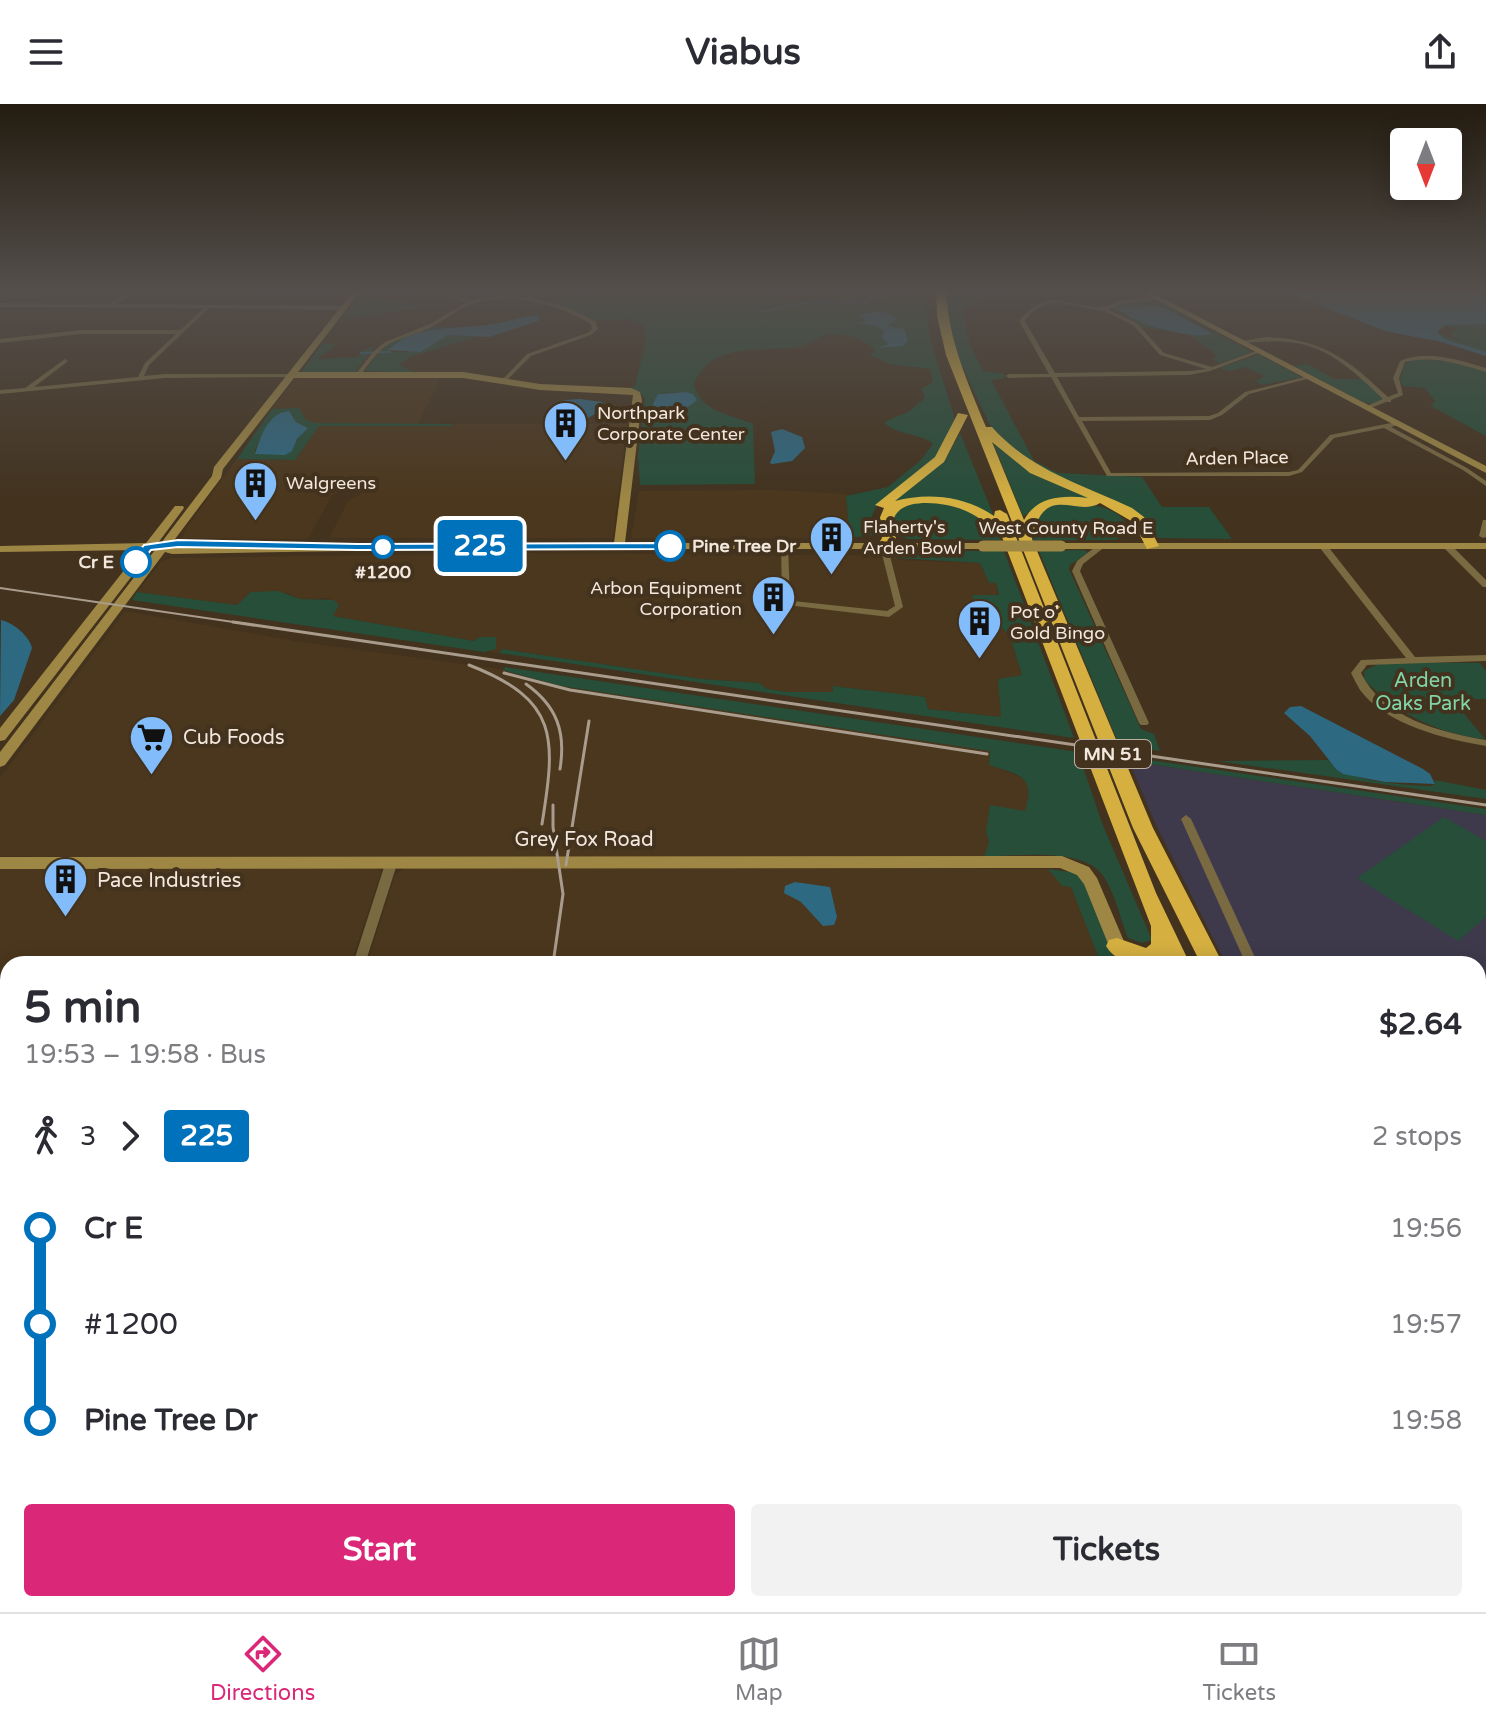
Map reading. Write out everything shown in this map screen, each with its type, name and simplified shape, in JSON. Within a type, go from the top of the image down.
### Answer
[{"type":"highway","name":"MN 51","points":[[944,359],[1017,537],[1161,925],[1175,956]]},
{"type":"highway","name":"MN 51","points":[[952,359],[968,412]]},
{"type":"highway","points":[[884,546],[876,525],[880,507],[941,460],[968,412],[1014,459],[1048,479],[1127,511],[1139,520],[1148,546]]},
{"type":"highway","points":[[884,546],[889,538],[885,522],[888,514],[903,504],[926,500],[949,501],[975,509],[1017,537],[1036,510],[1056,502],[1097,504],[1120,513],[1148,546]]},
{"type":"highway","name":"MN 51","points":[[1017,537],[1143,828],[1208,956]]},
{"type":"highway","points":[[1151,956],[1162,947],[1161,925]]},
{"type":"street","points":[[140,378],[152,359]]},
{"type":"street","points":[[0,737],[148,547],[206,477],[217,471],[303,359]]},
{"type":"street","points":[[358,375],[371,359]]},
{"type":"street","points":[[504,381],[525,359]]},
{"type":"street","points":[[1042,359],[1076,419],[1210,418],[1220,414],[1236,398],[1253,390],[1308,378]]},
{"type":"street","points":[[1181,359],[1212,368]]},
{"type":"street","points":[[1009,376],[1178,374],[1237,359]]},
{"type":"street","points":[[1272,359],[1486,470]]},
{"type":"street","points":[[1341,359],[1363,375],[1389,401]]},
{"type":"street","points":[[1366,408],[1401,394],[1397,372],[1406,359]]},
{"type":"street","points":[[1434,359],[1486,370]]},
{"type":"street","points":[[26,390],[65,361]]},
{"type":"street","points":[[0,392],[140,378],[291,375],[463,375],[540,387],[631,391],[637,394],[638,400],[619,546]]},
{"type":"street","name":"Arden Place","points":[[1076,419],[1109,475],[1289,474],[1300,471],[1332,436],[1396,424]]},
{"type":"street","points":[[1384,426],[1465,469],[1486,484]]},
{"type":"street","points":[[0,762],[217,476],[217,471]]},
{"type":"street","points":[[1484,541],[1486,522]]},
{"type":"street","name":"West County Road E","points":[[0,549],[162,547],[172,551],[311,551],[358,547],[1447,546],[1484,541]]},
{"type":"street","points":[[784,546],[786,598],[790,603],[886,614],[896,612],[899,607],[884,546]]},
{"type":"street","points":[[1102,546],[1080,563],[1076,571],[1144,723]]},
{"type":"street","points":[[1323,546],[1413,660]]},
{"type":"street","points":[[1447,546],[1486,585]]},
{"type":"street","points":[[1486,658],[1369,659],[1356,668],[1356,677],[1365,690],[1404,718],[1440,733],[1486,743]]},
{"type":"street","points":[[1186,819],[1248,956]]},
{"type":"street","points":[[362,956],[392,861]]},
{"type":"street","name":"Grey Fox Road","points":[[0,863],[1062,862],[1083,871],[1091,882],[1119,955]]},
{"type":"shaded area","points":[[441,377],[418,424],[315,423],[272,409],[295,379]]},
{"type":"shaded area","points":[[627,424],[613,538],[329,538],[348,501],[360,495],[349,489],[333,494],[308,539],[182,538],[237,459],[295,460],[319,426]]},
{"type":"shaded area","points":[[773,490],[848,494],[850,538],[631,538],[639,491]]},
{"type":"shaded area","points":[[510,553],[895,555],[898,560],[980,563],[989,583],[996,583],[1004,629],[1011,640],[1022,676],[998,679],[1002,717],[928,709],[925,697],[834,686],[833,692],[787,692],[767,689],[759,683],[702,679],[502,649],[499,653],[487,652],[494,650],[474,641],[333,616],[329,598],[300,599],[287,593],[237,605],[137,592],[161,562],[171,558]]},
{"type":"shaded area","points":[[125,611],[295,641],[513,671],[561,686],[990,751],[989,765],[1026,781],[1031,792],[1026,812],[986,832],[989,842],[984,857],[0,856],[0,778]]},
{"type":"shaded area","points":[[1129,761],[1486,815],[1486,956],[1222,956],[1155,823]]},
{"type":"shaded area","points":[[406,867],[1048,869],[1071,887],[1098,956],[370,956],[395,875]]},
{"type":"shaded area","points":[[0,869],[378,869],[381,872],[354,956],[0,956]]},
{"type":"green space","points":[[311,359],[365,359],[355,372],[301,372]]},
{"type":"green space","points":[[408,359],[399,364],[414,373],[365,371],[373,360]]},
{"type":"green space","points":[[641,359],[716,359],[702,370],[694,384],[697,393],[709,406],[753,424],[755,484],[640,485],[638,456],[645,399],[640,392],[630,388],[635,386]],"holes":[[[686,392],[693,394],[697,400],[679,411],[655,412],[653,404],[661,393]]]},
{"type":"green space","points":[[880,359],[936,359],[954,416],[955,432],[945,451],[876,507],[872,516],[873,535],[850,538],[846,496],[888,487],[921,460],[933,444],[884,422],[908,412],[925,398],[921,389],[933,382],[930,369],[890,364]]},
{"type":"green space","points":[[959,359],[977,359],[983,371],[1004,374],[1006,378],[991,380],[1034,461],[1058,473],[1142,477],[1162,507],[1209,507],[1232,539],[1158,538],[1140,518],[1041,474],[994,434]]},
{"type":"green space","points":[[1213,359],[1232,359],[1219,364]]},
{"type":"green space","points":[[1244,359],[1268,359],[1301,377],[1263,385],[1255,382],[1264,376],[1245,367],[1231,371],[1219,368]]},
{"type":"green space","points":[[1415,359],[1448,361],[1486,371],[1486,436],[1431,406],[1435,401],[1425,388],[1404,386],[1400,381],[1404,364]]},
{"type":"green space","points":[[1308,364],[1334,379],[1363,379],[1385,399],[1374,404],[1363,402],[1294,366]]},
{"type":"green space","points":[[299,408],[306,420],[315,423],[452,424],[319,426],[295,460],[237,459],[272,409]],"holes":[[[291,413],[296,422],[307,427],[296,442],[254,452],[270,420]]]},
{"type":"green space","points":[[960,433],[995,519],[948,499],[890,502],[944,462]]},
{"type":"green space","points":[[992,440],[1021,465],[1099,503],[1059,503],[1023,516]]},
{"type":"green space","points":[[927,501],[970,508],[1001,540],[909,539],[895,535],[890,518],[906,505]]},
{"type":"green space","points":[[1054,504],[1089,505],[1110,510],[1127,524],[1132,535],[1114,540],[1033,540],[1032,519]]},
{"type":"green space","points":[[1084,550],[1088,553],[1070,565],[1069,569],[1141,729],[1154,734],[1160,751],[1119,745],[1039,551]]},
{"type":"green space","points":[[905,551],[1004,551],[1074,738],[499,653],[502,649],[702,679],[759,683],[767,689],[787,692],[833,692],[833,686],[925,697],[928,709],[1001,717],[998,679],[1022,675],[1011,640],[1004,629],[980,626],[972,595],[999,595],[996,583],[989,583],[980,563],[895,558],[895,555]]},
{"type":"green space","points":[[278,591],[300,599],[334,600],[339,605],[333,616],[474,641],[480,637],[496,637],[496,649],[484,652],[132,600],[137,592],[237,605],[251,592]]},
{"type":"green space","name":"Arden Oaks Park","points":[[1382,662],[1480,663],[1486,671],[1486,699],[1452,699],[1485,739],[1435,727],[1390,702],[1364,679],[1364,671]]},
{"type":"green space","points":[[505,667],[1078,752],[1102,823],[1152,940],[1142,943],[1128,938],[1110,887],[1091,865],[1062,856],[984,857],[989,842],[986,832],[990,805],[1025,811],[1028,799],[1026,783],[1022,778],[989,765],[990,751],[561,686],[503,670]]},
{"type":"green space","points":[[1129,757],[1486,809],[1486,815],[1129,761]]},
{"type":"green space","points":[[1328,760],[1361,778],[1431,786],[1435,780],[1486,790],[1486,799],[1218,761]]},
{"type":"green space","points":[[1444,817],[1486,841],[1486,917],[1458,941],[1357,878]]},
{"type":"green space","points":[[1048,869],[1077,873],[1087,887],[1113,956],[1098,956],[1071,887],[1062,886]]},
{"type":"water","points":[[658,394],[693,394],[697,400],[688,407],[666,413],[655,412],[653,404]]},
{"type":"water","points":[[565,400],[602,402],[605,408],[588,418],[567,418],[559,405]]},
{"type":"water","points":[[289,411],[296,422],[308,428],[297,439],[292,451],[285,455],[255,454],[270,421]]},
{"type":"water","points":[[782,429],[802,437],[805,448],[792,461],[772,464],[775,451],[771,432]]},
{"type":"water","points":[[1,620],[20,631],[32,648],[14,700],[0,716]]},
{"type":"water","points":[[1301,706],[1423,769],[1435,784],[1385,782],[1343,774],[1310,736],[1284,713],[1290,707]]},
{"type":"water","points":[[795,882],[830,887],[837,917],[834,925],[823,926],[801,902],[784,893],[785,886]]},
{"type":"railway","points":[[0,588],[247,624]]},
{"type":"railway","points":[[233,622],[1486,805]]},
{"type":"railway","points":[[469,665],[499,678],[520,692],[535,708],[544,725],[549,745],[549,767],[542,824]]},
{"type":"railway","points":[[504,673],[570,690],[987,754]]},
{"type":"railway","points":[[526,684],[545,701],[557,721],[562,743],[560,769]]},
{"type":"railway","points":[[566,865],[589,721]]},
{"type":"railway","points":[[553,805],[553,827],[563,894],[554,956]]},
{"type":"bus line","name":"225","points":[[136,562],[148,547],[178,544],[670,546]]},
{"type":"place","name":"Northpark Corporate Center","points":[[566,462]]},
{"type":"place","name":"Walgreens","points":[[255,522]]},
{"type":"place","name":"Pine Tree Dr","points":[[670,546]]},
{"type":"place","name":"#1200","points":[[383,547]]},
{"type":"place","name":"Cr E","points":[[136,562]]},
{"type":"place","name":"Flaherty's Arden Bowl","points":[[832,576]]},
{"type":"place","name":"Arbon Equipment Corporation","points":[[773,637]]},
{"type":"place","name":"Pot o' Gold Bingo","points":[[979,661]]},
{"type":"place","name":"Cub Foods","points":[[152,776]]},
{"type":"place","name":"Pace Industries","points":[[66,919]]}]
